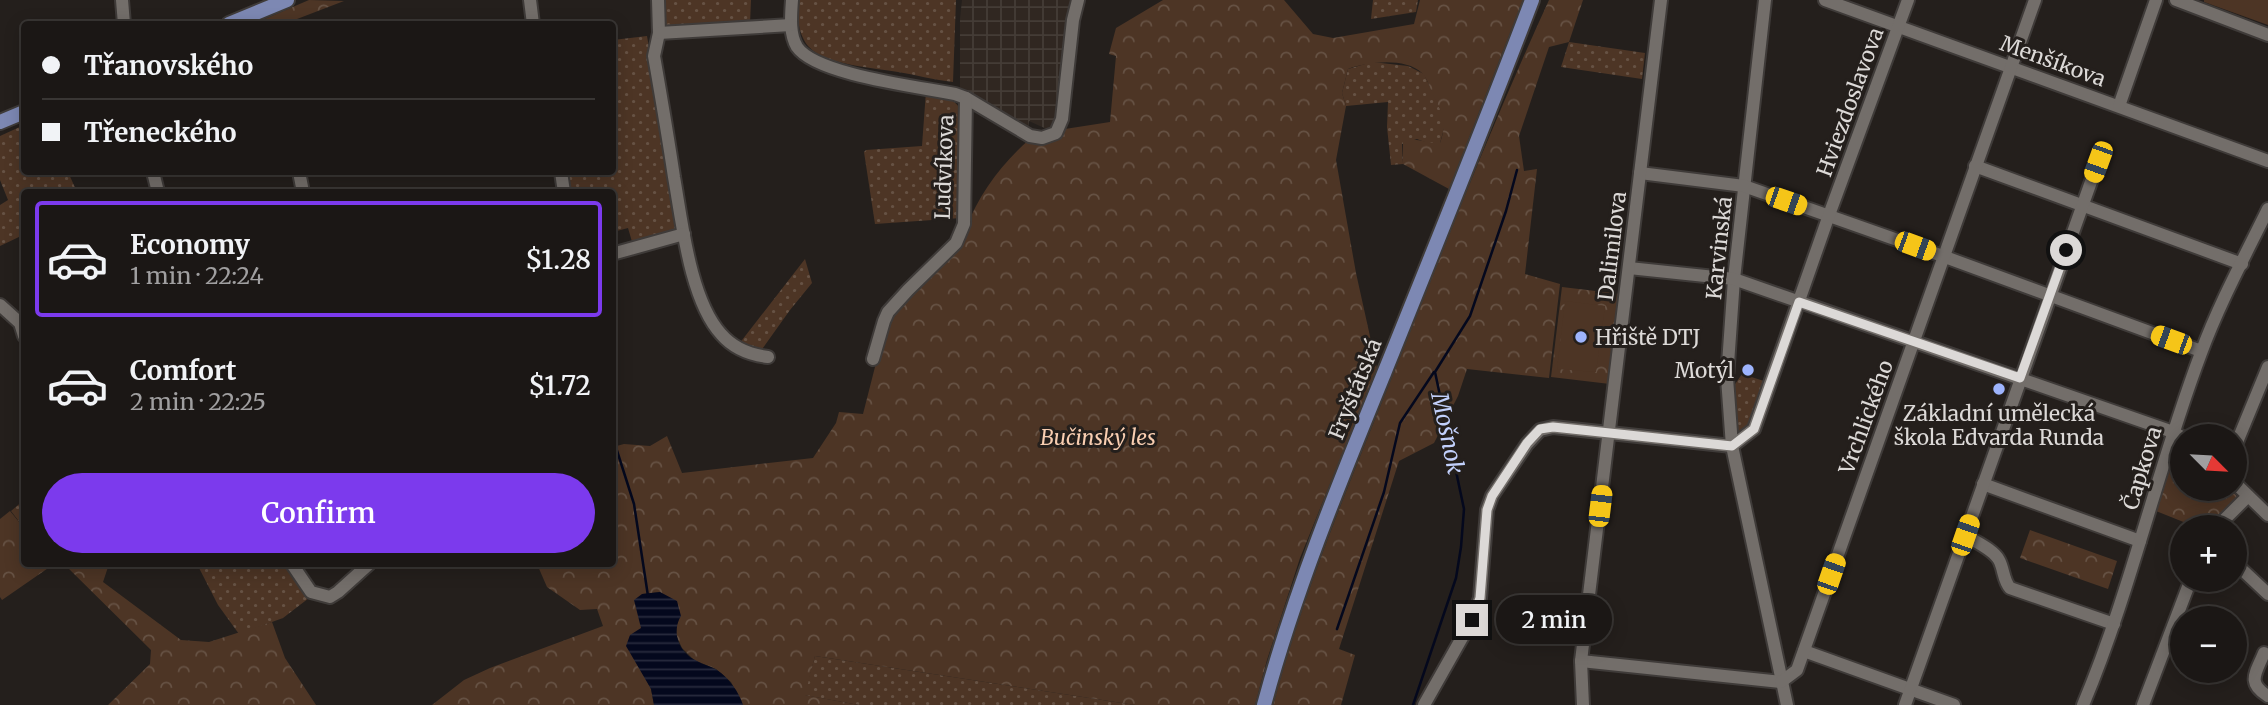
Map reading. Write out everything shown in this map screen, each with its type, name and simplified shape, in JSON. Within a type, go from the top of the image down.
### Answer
[{"type":"main road","points":[[236,21],[287,0]]},
{"type":"main road","name":"Fryštátská","points":[[1264,705],[1308,561],[1532,0]]},
{"type":"main road","name":"Fryštátská","points":[[1497,93],[1543,0]]},
{"type":"main road","points":[[0,122],[21,113]]},
{"type":"street","points":[[122,0],[124,21]]},
{"type":"street","points":[[530,0],[533,21]]},
{"type":"street","points":[[658,0],[659,33],[654,56],[684,234],[696,283],[706,311],[721,334],[737,347],[768,357]]},
{"type":"street","points":[[792,0],[791,25],[795,45],[804,55],[816,62],[852,74],[966,98]]},
{"type":"street","name":"Ludvíkova","points":[[873,359],[888,312],[956,243],[964,225],[966,98],[1030,136],[1042,138],[1056,133],[1062,119],[1073,20],[1078,0]]},
{"type":"street","name":"Dalimilova","points":[[1583,705],[1581,661],[1661,0]]},
{"type":"street","name":"Karvinská","points":[[1765,0],[1734,279],[1727,378],[1732,446],[1787,705]]},
{"type":"street","name":"Menšíkova","points":[[1825,0],[2268,160]]},
{"type":"street","name":"Hviezdoslavova","points":[[1732,446],[1754,429],[1908,0]]},
{"type":"street","name":"Vrchlického","points":[[1782,682],[1797,670],[2035,0]]},
{"type":"street","points":[[2119,106],[2156,0]]},
{"type":"street","points":[[2176,0],[2268,35]]},
{"type":"street","points":[[659,33],[791,25]]},
{"type":"street","points":[[1905,705],[2098,162]]},
{"type":"street","points":[[1975,166],[2242,264]]},
{"type":"street","points":[[1640,173],[1744,187],[1829,215],[2201,351]]},
{"type":"street","name":"Čapkova","points":[[2181,424],[2201,351],[2268,209]]},
{"type":"street","points":[[616,253],[684,234]]},
{"type":"street","points":[[1629,268],[1734,279],[2170,432]]},
{"type":"street","points":[[0,304],[21,326]]},
{"type":"street","points":[[2244,424],[2268,367]]},
{"type":"street","points":[[1424,705],[1472,620],[1480,598],[1487,510],[1492,496],[1527,443],[1540,429],[1553,427],[1732,446]]},
{"type":"street","name":"Čapkova","points":[[2083,705],[2114,624],[2170,457]]},
{"type":"street","points":[[1983,484],[2140,541]]},
{"type":"street","points":[[2229,515],[2248,496],[2268,515]]},
{"type":"street","points":[[1965,535],[1993,553],[2010,587],[2114,624]]},
{"type":"street","points":[[294,567],[311,592],[330,597],[366,567]]},
{"type":"street","points":[[2247,574],[2268,594]]},
{"type":"street","points":[[2143,705],[2186,592]]},
{"type":"street","points":[[1804,651],[1954,705]]},
{"type":"street","points":[[2264,653],[2254,680],[2256,688],[2268,696]]},
{"type":"street","points":[[1581,661],[1782,682]]},
{"type":"shaded area","points":[[962,0],[1073,0],[1059,115],[1051,131],[1029,121],[1028,128],[960,91]]},
{"type":"green space","points":[[309,0],[344,1],[292,21],[260,21]]},
{"type":"green space","points":[[663,0],[751,0],[750,24],[667,28]]},
{"type":"green space","points":[[798,0],[956,0],[953,82],[851,65],[816,53],[805,42],[800,31]]},
{"type":"green space","name":"Bučinský les","points":[[1163,0],[1284,0],[1313,34],[1333,38],[1414,24],[1420,0],[1523,0],[1449,189],[1403,164],[1403,142],[1412,140],[1440,143],[1442,136],[1442,115],[1424,75],[1415,68],[1386,62],[1348,69],[1342,93],[1346,106],[1336,160],[1356,273],[1377,368],[1300,558],[1255,705],[1135,705],[815,656],[805,695],[859,705],[743,705],[731,682],[716,669],[694,660],[682,648],[676,635],[677,623],[660,592],[642,594],[643,673],[651,689],[654,705],[432,705],[464,680],[603,626],[597,609],[580,610],[547,587],[538,567],[616,567],[616,446],[624,444],[650,446],[667,436],[682,473],[813,458],[836,423],[839,412],[863,414],[887,320],[966,228],[993,179],[1010,158],[1030,139],[1043,141],[1063,134],[1065,129],[1110,122],[1116,56],[1109,54],[1116,28]]},
{"type":"green space","points":[[1373,0],[1418,0],[1416,12],[1371,19]]},
{"type":"green space","points":[[1549,0],[1583,0],[1569,42],[1549,47],[1519,136],[1524,171],[1537,169],[1525,274],[1560,284],[1549,378],[1467,369],[1458,396],[1434,443],[1399,461],[1339,649],[1355,655],[1341,705],[1273,705],[1313,578],[1345,495],[1469,185]]},
{"type":"green space","points":[[2268,0],[2268,25],[2204,2]]},
{"type":"green space","points":[[647,36],[679,227],[676,232],[633,245],[628,228],[616,231],[616,189],[568,189],[566,175],[616,175],[616,40]]},
{"type":"green space","points":[[1569,42],[1645,53],[1642,79],[1561,67]]},
{"type":"green space","points":[[1372,62],[1408,66],[1424,74],[1444,117],[1445,125],[1440,143],[1430,144],[1417,139],[1402,144],[1403,164],[1391,165],[1387,127],[1388,102],[1346,106],[1342,93],[1348,69]]},
{"type":"green space","points":[[926,91],[950,100],[961,110],[961,218],[875,224],[864,152],[922,146]]},
{"type":"green space","points":[[21,126],[21,175],[69,175],[76,189],[21,189],[21,236],[0,246],[0,205],[8,200],[0,180],[0,136]]},
{"type":"green space","points":[[805,259],[812,283],[760,352],[739,344]]},
{"type":"green space","points":[[1562,287],[1621,294],[1610,384],[1551,377]]},
{"type":"green space","name":"Hřiště DTJ","points":[[1565,301],[1605,306],[1596,372],[1557,369]]},
{"type":"green space","points":[[1742,374],[1767,382],[1752,424],[1736,437],[1731,390]]},
{"type":"green space","points":[[2170,465],[2170,501],[2236,501],[2222,515],[2170,517],[2156,511]]},
{"type":"green space","points":[[21,503],[21,524],[11,511]]},
{"type":"green space","points":[[10,511],[21,524],[21,567],[50,567],[2,600],[0,597],[0,519]]},
{"type":"green space","points":[[2030,530],[2117,561],[2108,589],[2020,558]]},
{"type":"green space","points":[[67,567],[108,567],[103,582],[181,640],[209,642],[272,622],[285,658],[316,705],[108,705],[150,664],[151,650]]},
{"type":"green space","points":[[199,567],[289,567],[309,598],[283,618],[239,634],[218,605]]},
{"type":"green space","points":[[815,656],[1135,705],[859,705],[804,695]]},
{"type":"water","points":[[660,592],[677,601],[681,616],[677,635],[681,647],[691,657],[726,677],[743,705],[654,705],[651,689],[626,646],[630,635],[641,628],[634,600],[642,594]]},
{"type":"waterway","name":"Mošnok","points":[[1413,705],[1456,578],[1464,509],[1435,372],[1470,316],[1517,170]]},
{"type":"waterway","points":[[1337,629],[1384,492],[1400,423],[1434,372]]},
{"type":"waterway","points":[[616,448],[634,504],[648,596]]},
{"type":"place","name":"Hřiště DTJ","points":[[1581,337]]},
{"type":"place","name":"Motýl","points":[[1748,370]]},
{"type":"place","name":"Základní umělecká škola Edvarda Runda","points":[[1999,389]]},
{"type":"route","points":[[1472,620],[1480,598],[1487,510],[1492,496],[1527,443],[1540,429],[1553,427],[1732,446],[1754,429],[1799,302],[2020,378],[2066,250]]}]
